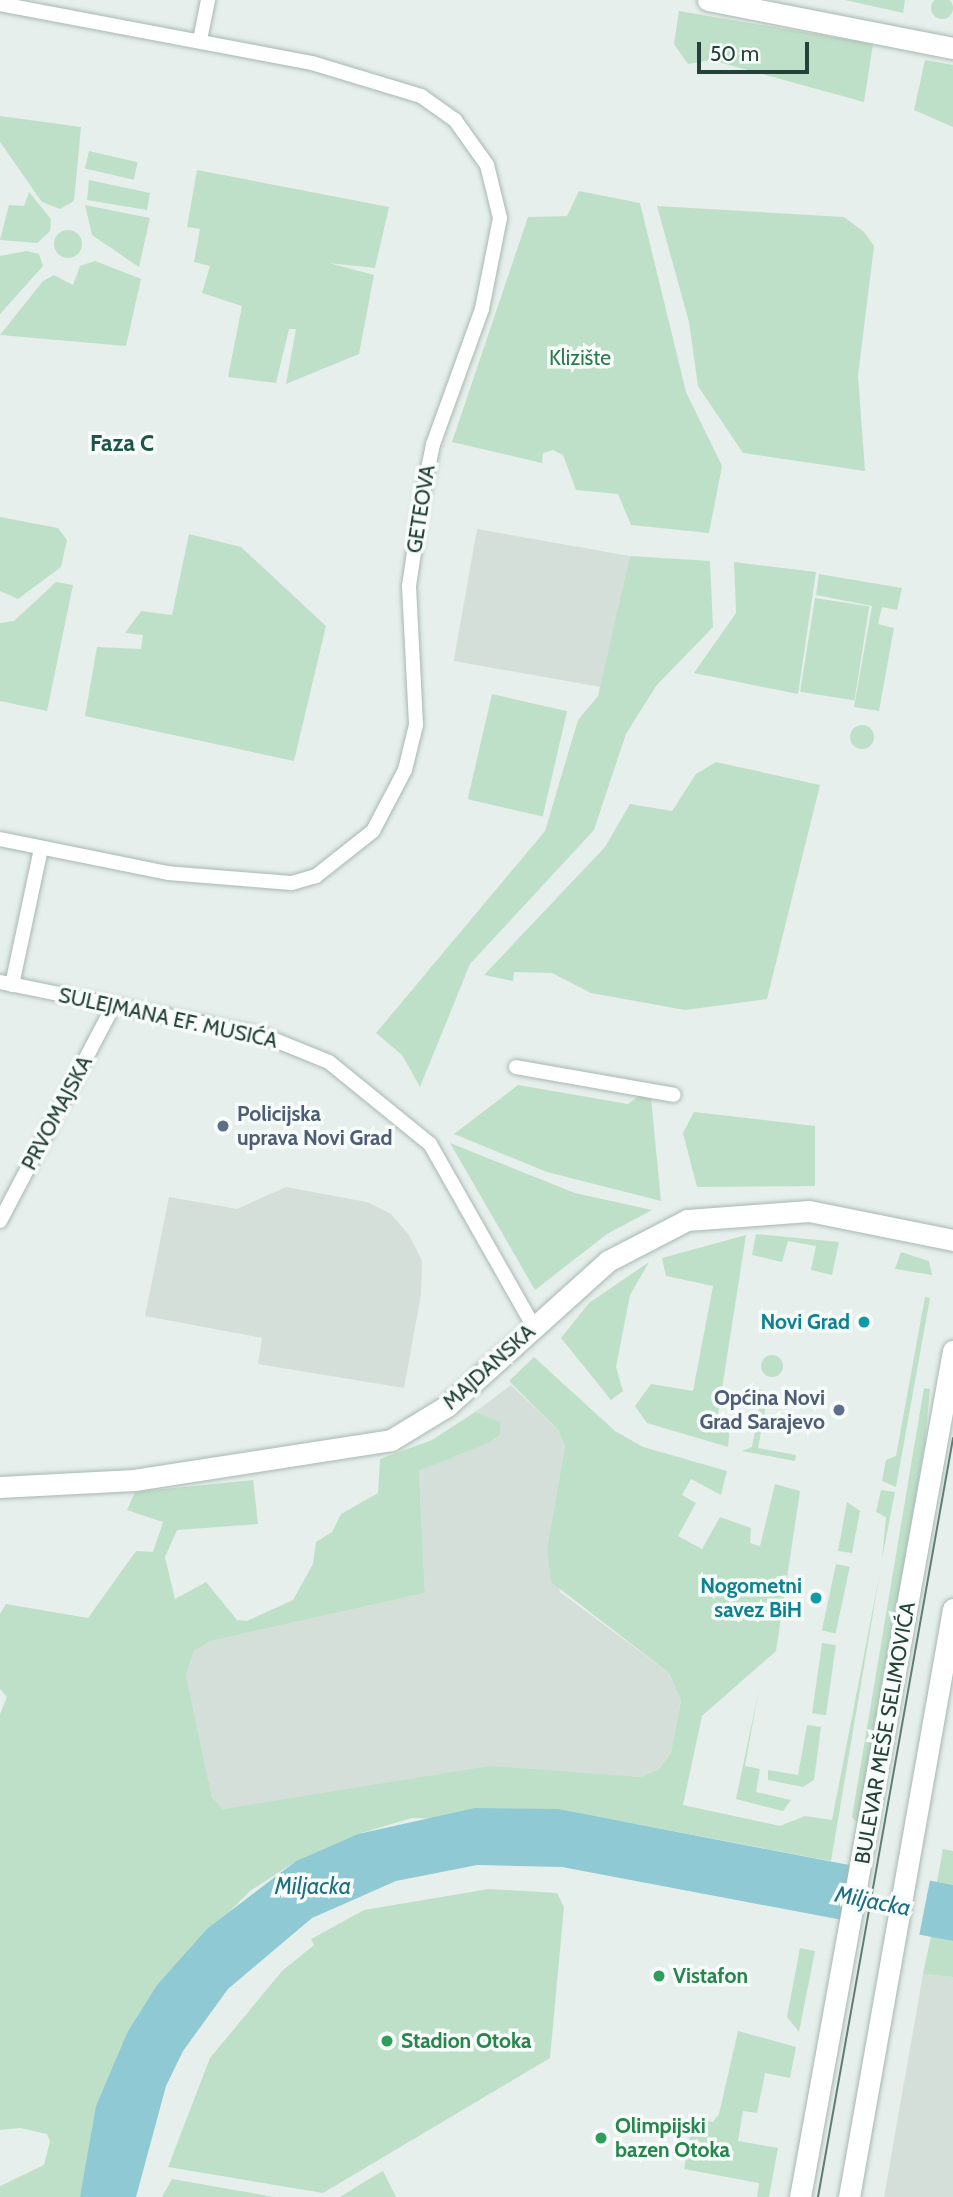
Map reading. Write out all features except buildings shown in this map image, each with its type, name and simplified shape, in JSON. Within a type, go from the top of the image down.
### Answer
[{"type":"main road","points":[[708,0],[953,48]]},
{"type":"main road","name":"MAJDANSKA","points":[[0,1487],[134,1480],[373,1446],[447,1406],[534,1327],[632,1246],[707,1216],[809,1211],[953,1240]]},
{"type":"main road","name":"BULEVAR MEŠE SELIMOVIĆA","points":[[800,2197],[953,1352]]},
{"type":"main road","name":"BULEVAR MEŠE SELIMOVIĆA","points":[[849,2197],[953,1609]]},
{"type":"street","points":[[200,40],[208,0]]},
{"type":"street","name":"GETEOVA","points":[[0,4],[200,40],[376,77],[441,107],[486,165],[498,198],[494,265],[433,444],[422,499],[409,586],[416,725],[405,769],[373,831],[316,876],[290,883],[168,873],[0,839]]},
{"type":"street","points":[[6,984],[41,849]]},
{"type":"street","name":"SULEJMANA EF. MUSIĆA","points":[[6,984],[275,1039],[358,1082],[430,1144],[534,1327]]},
{"type":"street","name":"PRVOMAJSKA","points":[[0,1221],[114,1005]]},
{"type":"street","points":[[516,1067],[674,1095]]},
{"type":"shaded area","points":[[477,529],[630,556],[606,688],[454,661]]},
{"type":"shaded area","points":[[286,1187],[367,1202],[391,1214],[409,1235],[422,1261],[421,1295],[404,1388],[258,1364],[262,1338],[145,1316],[169,1197],[237,1209]]},
{"type":"shaded area","points":[[511,1385],[558,1430],[565,1446],[547,1548],[560,1592],[669,1673],[681,1701],[671,1752],[659,1769],[641,1777],[572,1774],[223,1809],[212,1797],[186,1675],[194,1651],[211,1641],[425,1593],[419,1471],[500,1435],[475,1412]]},
{"type":"shaded area","points":[[923,1974],[953,1977],[953,2197],[884,2197]]},
{"type":"green space","points":[[942,-3],[950,0],[953,8],[950,16],[942,19],[934,16],[931,8],[934,0]]},
{"type":"green space","points":[[845,0],[905,0],[903,13]]},
{"type":"green space","points":[[679,11],[873,44],[864,102],[711,60],[688,64],[674,44]]},
{"type":"green space","points":[[925,60],[953,65],[953,127],[914,110]]},
{"type":"green space","points":[[0,116],[81,127],[74,201],[60,209],[42,202],[0,142]]},
{"type":"green space","points":[[89,151],[138,162],[134,180],[85,169]]},
{"type":"green space","points":[[197,170],[389,207],[375,268],[329,263],[374,275],[359,354],[286,384],[296,329],[289,329],[276,383],[228,377],[242,306],[202,293],[210,266],[194,262],[200,229],[187,227]]},
{"type":"green space","points":[[89,180],[150,193],[147,210],[87,200]]},
{"type":"green space","name":"Klizište","points":[[579,191],[640,203],[686,392],[722,466],[709,533],[631,525],[618,494],[576,490],[563,455],[553,450],[543,453],[542,463],[452,442],[528,217],[567,216]]},
{"type":"green space","points":[[29,192],[51,219],[50,231],[37,243],[0,240],[9,205],[24,206]]},
{"type":"green space","points":[[85,205],[150,218],[139,267],[92,235]]},
{"type":"green space","points":[[657,206],[844,217],[864,232],[874,246],[858,376],[865,471],[743,453],[698,386],[689,322]]},
{"type":"green space","points":[[68,230],[78,234],[82,244],[78,254],[68,258],[58,254],[54,244],[58,234]]},
{"type":"green space","points":[[27,251],[39,254],[43,266],[0,314],[0,256]]},
{"type":"green space","points":[[95,261],[141,279],[126,346],[0,335],[43,281],[54,275],[73,285],[80,266]]},
{"type":"green space","points":[[0,517],[58,528],[67,540],[61,567],[18,599],[0,591]]},
{"type":"green space","points":[[189,534],[241,547],[326,626],[294,761],[85,716],[97,647],[141,649],[143,635],[125,633],[141,611],[172,615]]},
{"type":"green space","points":[[630,556],[710,561],[713,627],[656,686],[626,734],[594,830],[470,964],[420,1087],[402,1055],[376,1033],[545,831],[578,720],[598,696]]},
{"type":"green space","points":[[734,562],[816,572],[798,694],[694,673],[736,613]]},
{"type":"green space","points":[[819,574],[902,588],[897,610],[882,607],[878,624],[894,628],[879,711],[854,707],[872,606],[816,595]]},
{"type":"green space","points":[[56,582],[73,585],[47,711],[0,701],[0,623],[14,621]]},
{"type":"green space","points":[[815,598],[869,607],[854,700],[800,692]]},
{"type":"green space","points":[[492,694],[567,711],[543,817],[468,799]]},
{"type":"green space","points":[[862,725],[870,729],[874,737],[870,745],[862,749],[854,745],[850,737],[854,729]]},
{"type":"green space","points":[[716,762],[820,785],[767,999],[685,1010],[591,993],[552,973],[514,972],[513,981],[484,975],[605,847],[630,804],[672,811],[696,774]]},
{"type":"green space","points":[[518,1085],[628,1104],[640,1095],[651,1098],[661,1201],[547,1172],[454,1134]]},
{"type":"green space","points":[[694,1112],[815,1126],[815,1186],[697,1187],[683,1133]]},
{"type":"green space","points":[[450,1143],[575,1193],[652,1210],[607,1234],[535,1290]]},
{"type":"green space","points":[[756,1234],[839,1242],[832,1275],[811,1270],[816,1246],[788,1241],[782,1262],[752,1255]]},
{"type":"green space","points":[[746,1235],[717,1421],[730,1425],[728,1447],[647,1423],[635,1406],[651,1384],[693,1391],[713,1286],[666,1276],[662,1258]]},
{"type":"green space","points":[[901,1252],[929,1261],[932,1275],[895,1269]]},
{"type":"green space","points":[[649,1262],[630,1295],[616,1367],[623,1391],[611,1400],[561,1338],[589,1303]]},
{"type":"green space","points":[[925,1297],[930,1298],[896,1487],[882,1481],[886,1460],[896,1456]]},
{"type":"green space","points":[[772,1355],[780,1358],[783,1366],[780,1374],[772,1377],[764,1374],[761,1366],[764,1358]]},
{"type":"green space","points":[[534,1357],[615,1431],[643,1447],[727,1471],[721,1495],[691,1479],[682,1495],[696,1503],[678,1536],[702,1549],[720,1517],[751,1528],[750,1543],[760,1546],[775,1484],[800,1491],[776,1651],[702,1716],[683,1805],[780,1826],[805,1816],[832,1820],[880,1572],[831,1861],[625,1822],[412,1818],[358,1834],[296,1861],[250,1891],[157,1985],[128,2031],[80,2197],[0,2197],[0,2186],[44,2165],[50,2141],[47,2134],[20,2128],[0,2130],[0,1714],[7,1697],[0,1689],[0,1614],[6,1604],[88,1618],[136,1551],[153,1552],[163,1522],[127,1510],[135,1492],[253,1480],[258,1524],[177,1530],[165,1557],[175,1599],[206,1582],[237,1620],[247,1621],[293,1600],[313,1564],[316,1542],[332,1532],[341,1514],[378,1493],[380,1459],[432,1440],[475,1412],[500,1422],[500,1435],[490,1442],[419,1471],[425,1593],[211,1641],[194,1651],[186,1675],[212,1797],[223,1809],[490,1766],[641,1777],[659,1769],[671,1752],[681,1701],[669,1673],[551,1582],[547,1548],[565,1446],[558,1430],[509,1381]]},
{"type":"green space","points":[[756,1388],[778,1396],[767,1399],[758,1448],[796,1455],[795,1461],[742,1451],[752,1447],[761,1398],[751,1396]]},
{"type":"green space","points":[[924,1388],[930,1389],[925,1442],[860,1825],[852,1817]]},
{"type":"green space","points":[[881,1490],[895,1492],[882,1559],[886,1517],[876,1512]]},
{"type":"green space","points":[[847,1502],[860,1511],[852,1553],[838,1551]]},
{"type":"green space","points":[[836,1564],[850,1567],[836,1633],[822,1631]]},
{"type":"green space","points":[[822,1643],[836,1645],[826,1715],[812,1713]]},
{"type":"green space","points":[[759,1689],[745,1766],[760,1769],[756,1792],[791,1800],[783,1811],[736,1799]]},
{"type":"green space","points":[[807,1725],[821,1727],[814,1780],[803,1787],[768,1780],[768,1770],[798,1775]]},
{"type":"green space","points":[[943,1849],[953,1851],[953,1885],[937,1882]]},
{"type":"green space","name":"Stadion Otoka","points":[[489,1889],[557,1893],[564,1907],[550,2058],[323,2193],[168,2167],[210,2058],[282,1971],[314,1945],[311,1939],[364,1910]]},
{"type":"green space","points":[[931,1936],[953,1941],[953,1977],[923,1974]]},
{"type":"green space","points":[[800,1948],[815,1951],[799,2032],[787,2017]]},
{"type":"green space","points":[[738,2031],[796,2047],[790,2078],[765,2073],[757,2113],[743,2111],[738,2141],[778,2148],[769,2197],[757,2197],[759,2183],[684,2169],[693,2118],[713,2122],[719,2114]]},
{"type":"green space","points":[[383,2171],[396,2197],[340,2197],[369,2179]]},
{"type":"green space","points":[[172,2179],[274,2197],[162,2197]]},
{"type":"water","name":"Miljacka","points":[[475,1808],[558,1809],[953,1885],[953,1941],[562,1867],[477,1865],[396,1881],[312,1918],[228,1989],[183,2051],[166,2086],[136,2197],[80,2197],[96,2106],[128,2031],[157,1985],[207,1929],[296,1861],[358,1834]]},
{"type":"pier","points":[[852,1862],[931,1877],[919,1939],[840,1924]]},
{"type":"tram line","points":[[818,2197],[953,1438]]},
{"type":"place","name":"Policijska uprava Novi Grad","points":[[223,1126]]},
{"type":"place","name":"Novi Grad","points":[[864,1322]]},
{"type":"place","name":"Općina Novi Grad Sarajevo","points":[[839,1410]]},
{"type":"place","name":"Nogometni savez BiH","points":[[816,1598]]},
{"type":"place","name":"Vistafon","points":[[659,1976]]},
{"type":"place","name":"Stadion Otoka","points":[[387,2041]]},
{"type":"place","name":"Olimpijski bazen Otoka","points":[[601,2138]]},
{"type":"district","name":"Faza C","points":[[122,443]]}]
